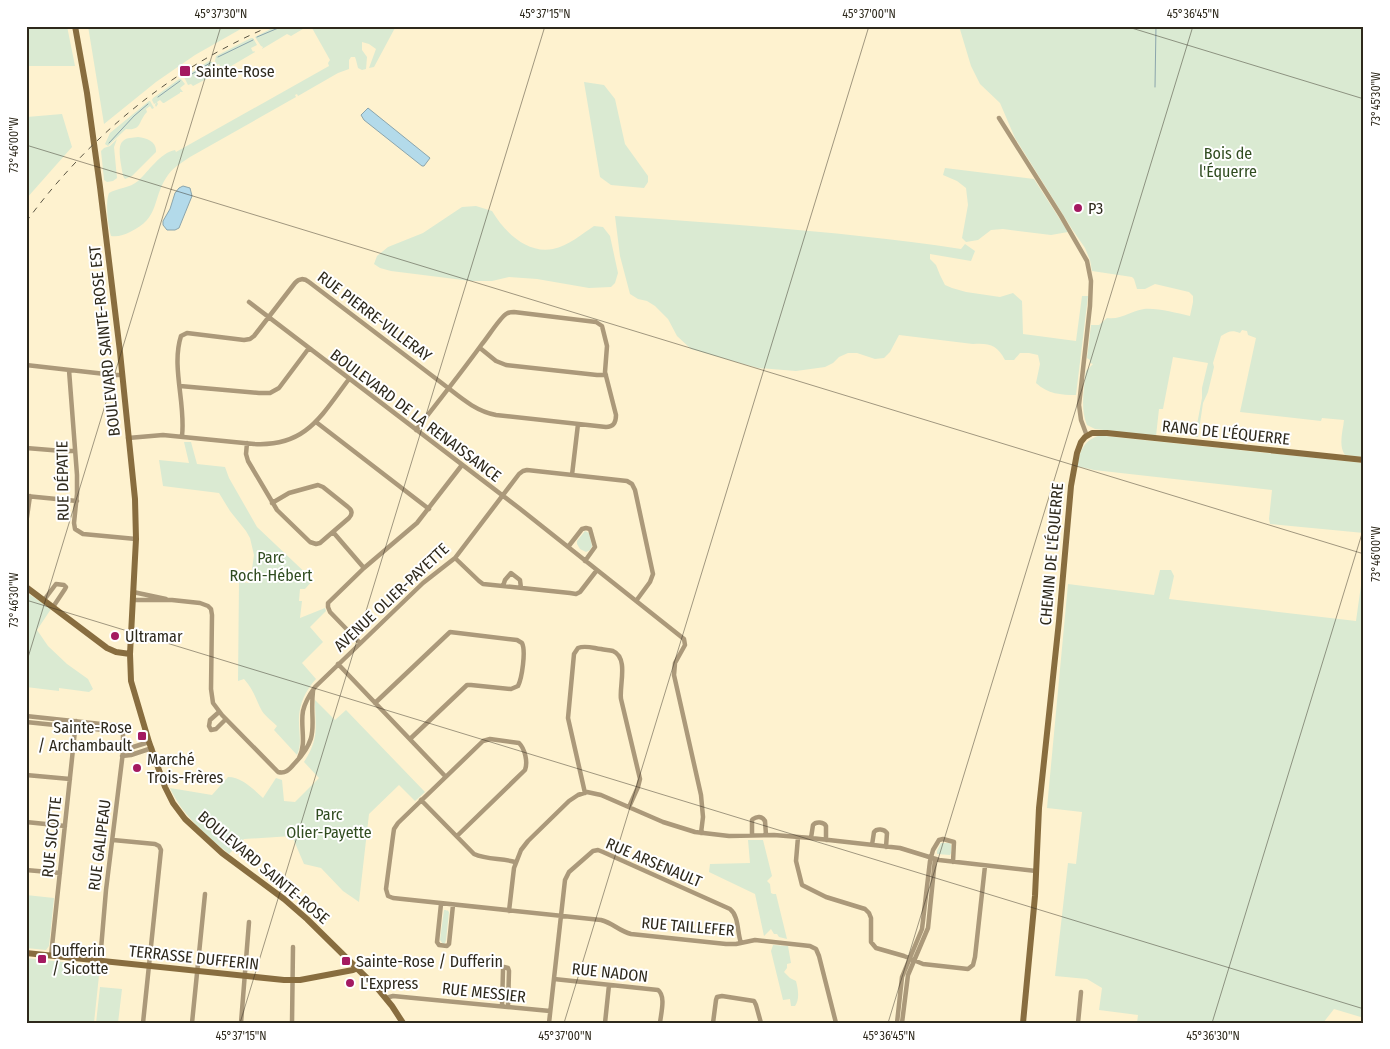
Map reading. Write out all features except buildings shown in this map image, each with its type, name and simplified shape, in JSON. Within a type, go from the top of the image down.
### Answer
[{"type":"street","name":"BOULEVARD SAINTE-ROSE EST","points":[[76,26],[96,153],[136,504],[130,654]]},
{"type":"street","points":[[999,118],[1087,261],[1090,281],[1090,306],[1079,405],[1080,420],[1087,436]]},
{"type":"street","name":"RUE PIERRE-VILLERAY","points":[[180,386],[178,355],[183,334],[249,340],[296,281],[301,279],[306,280],[473,407],[488,413],[578,424],[612,426],[615,423],[616,415],[606,375]]},
{"type":"street","name":"BOULEVARD DE LA RENAISSANCE","points":[[249,302],[682,637],[685,642],[684,648],[674,666],[674,675],[701,795],[703,817],[701,833]]},
{"type":"street","points":[[416,430],[505,315],[510,312],[596,322],[602,326],[606,338],[606,375],[506,365],[496,361],[480,348]]},
{"type":"street","points":[[182,436],[183,421],[180,386],[259,394],[270,393],[280,386],[309,348]]},
{"type":"street","points":[[26,365],[122,375]]},
{"type":"street","name":"RUE DÉPATIE","points":[[69,370],[77,475],[77,501],[74,525],[79,533],[136,539]]},
{"type":"street","points":[[128,438],[160,435],[247,443],[271,444],[285,441],[302,433],[316,422],[349,379]]},
{"type":"street","points":[[26,417],[26,429]]},
{"type":"street","points":[[316,422],[429,509]]},
{"type":"street","points":[[578,424],[572,475],[627,481],[633,485],[653,574],[649,584],[636,601]]},
{"type":"street","name":"RANG DE L'ÉQUERRE","points":[[1087,436],[1095,432],[1113,433],[1364,460]]},
{"type":"street","name":"CHEMIN DE L'ÉQUERRE","points":[[1023,1023],[1035,902],[1039,808],[1059,621],[1069,496],[1078,449],[1081,442],[1087,436]]},
{"type":"street","points":[[247,443],[247,459],[272,503],[281,515],[311,543],[319,544],[350,517],[352,511],[321,486],[289,493],[272,503]]},
{"type":"street","points":[[26,448],[75,451]]},
{"type":"street","points":[[360,643],[330,612],[327,604],[332,597],[364,568],[413,527],[462,465]]},
{"type":"street","name":"AVENUE OLIER-PAYETTE","points":[[299,758],[303,745],[303,712],[313,690],[423,582],[455,558],[519,474],[524,470],[572,475]]},
{"type":"street","points":[[26,524],[28,496],[77,501]]},
{"type":"street","points":[[568,547],[582,529],[590,529],[594,547],[586,561]]},
{"type":"street","points":[[333,532],[364,568]]},
{"type":"street","points":[[455,558],[484,584],[576,594],[582,591],[597,570]]},
{"type":"street","points":[[503,586],[508,576],[513,574],[520,580],[521,588]]},
{"type":"street","points":[[44,600],[56,584],[64,585],[66,587],[54,607]]},
{"type":"street","points":[[26,587],[107,648],[116,652],[130,654]]},
{"type":"street","points":[[133,592],[202,604],[211,609],[211,692],[213,703],[219,712],[278,772],[287,771],[307,748],[312,733],[313,690]]},
{"type":"street","points":[[133,600],[172,600]]},
{"type":"street","points":[[375,702],[450,632],[517,640],[522,643],[524,649],[521,680],[518,686],[511,689],[467,685],[410,739]]},
{"type":"street","points":[[585,792],[568,716],[574,654],[582,646],[614,652],[622,660],[621,699],[640,779],[629,807]]},
{"type":"street","name":"BOULEVARD SAINTE-ROSE","points":[[130,654],[132,688],[161,776],[169,795],[178,809],[188,821],[228,857],[295,908],[358,968],[386,998],[403,1023]]},
{"type":"street","points":[[338,664],[445,776]]},
{"type":"street","points":[[219,712],[209,721],[211,730],[216,729],[226,719]]},
{"type":"street","points":[[26,716],[121,726],[124,732],[26,722]]},
{"type":"street","name":"RUE SICOTTE","points":[[51,956],[76,721]]},
{"type":"street","name":"RUE GALIPEAU","points":[[100,961],[124,732]]},
{"type":"street","name":"RUE TAILLEFER","points":[[457,836],[525,770],[526,764],[522,747],[517,742],[487,739],[479,744],[400,821],[394,829],[386,893],[389,897],[606,921],[630,934],[726,944],[755,940],[808,945],[815,948],[820,956],[836,1023]]},
{"type":"street","points":[[123,749],[150,745]]},
{"type":"street","points":[[122,756],[131,755],[150,745]]},
{"type":"street","points":[[26,775],[70,779]]},
{"type":"street","points":[[509,911],[515,862],[521,850],[567,802],[585,792],[598,794],[668,824],[701,833],[729,836],[798,836],[907,850],[933,859],[953,862],[1036,871]]},
{"type":"street","points":[[421,800],[478,856],[515,862]]},
{"type":"street","points":[[752,835],[752,820],[756,817],[764,819],[766,835]]},
{"type":"street","points":[[26,822],[65,826]]},
{"type":"street","points":[[811,838],[813,825],[818,823],[825,824],[826,826],[826,840]]},
{"type":"street","points":[[872,845],[874,833],[877,830],[885,831],[887,833],[886,847]]},
{"type":"street","points":[[798,836],[796,863],[802,885],[828,898],[865,909],[871,918],[872,945],[878,949],[922,964],[966,969],[971,968],[973,965],[985,866]]},
{"type":"street","points":[[112,840],[157,845],[160,848],[143,1023]]},
{"type":"street","points":[[897,1023],[901,979],[911,959],[923,925],[933,859],[939,840],[950,840],[955,844],[953,862]]},
{"type":"street","name":"RUE ARSENAULT","points":[[549,1023],[564,884],[567,875],[590,853],[598,850],[730,909],[736,916],[741,943]]},
{"type":"street","points":[[26,870],[60,873]]},
{"type":"street","points":[[192,1023],[205,894]]},
{"type":"street","points":[[441,904],[437,940],[441,946],[449,944],[454,905]]},
{"type":"street","points":[[241,1023],[249,922]]},
{"type":"street","points":[[292,1023],[293,947]]},
{"type":"street","name":"TERRASSE DUFFERIN","points":[[26,953],[246,977],[293,980],[358,968]]},
{"type":"street","points":[[902,1023],[911,959]]},
{"type":"street","points":[[502,1006],[503,970],[506,967],[509,971],[508,1007]]},
{"type":"street","name":"RUE NADON","points":[[554,978],[660,990],[663,996],[660,1023]]},
{"type":"street","points":[[605,1023],[609,985]]},
{"type":"street","points":[[1078,1023],[1081,992]]},
{"type":"street","name":"RUE MESSIER","points":[[386,998],[393,996],[550,1011]]},
{"type":"street","points":[[713,1023],[716,999],[722,996],[754,1001],[761,1023]]},
{"type":"green space","points":[[26,26],[67,26],[75,66],[27,66],[27,117],[62,114],[72,147],[26,199]]},
{"type":"green space","points":[[88,26],[246,26],[195,55],[156,82],[104,124]]},
{"type":"green space","points":[[276,26],[308,26],[291,36],[287,34],[262,49],[263,47],[255,37]]},
{"type":"green space","points":[[315,26],[396,26],[374,67],[369,68],[376,49],[362,42],[362,50],[367,57],[366,69],[358,68],[355,57],[351,57],[349,69],[338,73],[298,96],[297,94],[295,95],[296,97],[190,157],[168,174],[151,215],[140,227],[119,236],[111,236],[107,208],[109,193],[135,183],[164,155],[175,150],[176,152],[329,66],[330,60],[312,28]]},
{"type":"green space","name":"Bois de l'Équerre","points":[[959,26],[1364,26],[1364,457],[1345,455],[1341,442],[1344,420],[1322,418],[1321,421],[1240,412],[1256,338],[1248,335],[1247,331],[1242,330],[1240,333],[1230,332],[1221,336],[1213,363],[1214,367],[1208,392],[1203,403],[1198,437],[1195,437],[1195,435],[1208,363],[1173,357],[1163,409],[1159,409],[1156,436],[1095,429],[1087,425],[1083,398],[1086,371],[1093,364],[1087,358],[1091,325],[1099,325],[1107,318],[1122,317],[1144,309],[1161,310],[1190,316],[1193,296],[1189,292],[1155,284],[1145,289],[1137,289],[1132,277],[1092,271],[1085,248],[1015,138],[1000,103],[980,84],[971,66]]},
{"type":"green space","points":[[253,38],[257,45],[251,48],[255,52],[221,72],[219,64],[217,65],[215,61],[216,56]]},
{"type":"green space","points":[[209,61],[216,68],[212,71],[214,75],[193,86],[191,84],[188,85],[184,77]]},
{"type":"green space","points":[[179,79],[185,84],[180,88],[183,92],[180,92],[164,103],[160,100],[157,102],[156,107],[156,103],[154,104],[152,100],[153,98]]},
{"type":"green space","points":[[584,82],[604,85],[615,99],[625,144],[648,176],[648,182],[644,188],[611,185],[600,177]]},
{"type":"green space","points":[[150,101],[154,108],[152,109],[150,106],[146,109],[147,112],[137,127],[126,129],[108,146],[105,144],[110,133]]},
{"type":"green space","points":[[138,137],[151,141],[155,146],[156,152],[132,176],[125,179],[120,157],[120,147],[126,139]]},
{"type":"green space","points":[[117,139],[114,147],[117,178],[107,182],[104,180],[101,151]]},
{"type":"green space","points":[[945,168],[1034,179],[1068,232],[1051,235],[1003,229],[991,230],[978,240],[966,242],[962,238],[968,205],[966,188],[957,181],[943,175]]},
{"type":"green space","points":[[476,206],[492,211],[509,233],[517,239],[534,248],[543,250],[564,245],[594,226],[603,227],[610,236],[618,273],[615,283],[611,287],[589,288],[537,279],[509,277],[492,281],[471,281],[391,271],[374,264],[377,256],[388,247],[423,233],[462,207]]},
{"type":"green space","points":[[615,216],[832,233],[961,249],[965,244],[975,251],[971,261],[930,254],[930,259],[936,265],[945,285],[966,292],[1000,297],[1013,293],[1022,301],[1023,334],[1076,341],[1082,296],[1088,296],[1076,395],[1065,395],[1045,390],[1036,383],[1040,364],[1038,355],[1020,353],[1014,360],[1005,360],[996,348],[984,344],[899,335],[890,352],[884,358],[875,359],[857,353],[848,353],[825,367],[796,371],[758,368],[691,349],[677,336],[668,319],[655,306],[630,294],[620,256]]},
{"type":"green space","points":[[1098,436],[1364,463],[1364,533],[1270,524],[1272,490],[1094,470],[1077,466],[1083,448],[1089,441]]},
{"type":"green space","name":"Parc Roch-Hébert","points":[[184,442],[191,442],[197,464],[225,467],[229,478],[257,527],[313,580],[305,589],[300,589],[299,601],[302,601],[300,618],[325,608],[326,611],[310,627],[323,642],[302,663],[316,679],[301,705],[299,717],[300,743],[297,755],[274,730],[277,726],[262,711],[253,691],[244,679],[238,681],[239,582],[250,583],[254,555],[250,538],[219,493],[163,486],[159,460],[189,463]]},
{"type":"green space","points":[[585,531],[589,533],[592,546],[586,552],[580,549],[577,544],[577,541]]},
{"type":"green space","points":[[1364,564],[1364,1018],[1334,1009],[1323,1023],[1137,1023],[1138,1015],[1099,1010],[1102,988],[1087,979],[1055,976],[1068,863],[1076,864],[1082,812],[1047,808],[1068,584],[1154,595],[1160,570],[1171,570],[1174,576],[1169,599],[1356,621]]},
{"type":"green space","points":[[26,592],[51,609],[37,630],[48,646],[67,664],[88,679],[93,689],[89,692],[59,688],[59,691],[26,687]]},
{"type":"green space","name":"Parc Olier-Payette","points":[[315,700],[335,720],[346,710],[425,792],[415,801],[399,785],[369,814],[359,902],[343,891],[321,868],[304,864],[292,836],[244,839],[229,854],[188,816],[170,788],[212,795],[228,777],[238,779],[247,784],[263,798],[276,778],[282,780],[284,801],[295,802],[319,778],[304,762],[315,739]]},
{"type":"green space","points":[[748,840],[763,840],[772,876],[767,881],[770,884],[771,893],[776,894],[787,939],[774,934],[771,929],[764,936],[755,894],[709,872],[710,864],[750,863]]},
{"type":"green space","points":[[941,843],[949,843],[951,845],[950,855],[937,854]]},
{"type":"green space","points":[[26,895],[54,898],[49,946],[46,950],[26,948]]},
{"type":"green space","points":[[444,910],[449,912],[446,940],[443,944],[440,940]]},
{"type":"green space","points":[[773,945],[788,946],[791,963],[787,964],[784,972],[796,981],[798,997],[795,1006],[791,1006],[790,999],[783,1000],[771,951]]},
{"type":"green space","points":[[26,958],[100,966],[94,1023],[26,1023]]},
{"type":"green space","points":[[100,987],[122,989],[118,1023],[96,1023]]},
{"type":"water","points":[[368,108],[430,158],[424,166],[364,120],[361,115]]},
{"type":"water","points":[[183,186],[190,188],[192,196],[179,228],[167,230],[163,225],[163,221],[170,209],[175,193]]},
{"type":"waterway","points":[[257,37],[283,26]]},
{"type":"waterway","points":[[1155,87],[1156,26]]},
{"type":"waterway","points":[[218,57],[253,40]]},
{"type":"waterway","points":[[187,77],[210,63]]},
{"type":"waterway","points":[[158,97],[180,81]]},
{"type":"waterway","points":[[109,143],[148,104]]},
{"type":"railway","points":[[26,222],[77,161],[105,133],[135,108],[200,62],[271,26]]},
{"type":"place","name":"Sainte-Rose","points":[[185,71]]},
{"type":"place","name":"P3","points":[[1078,208]]},
{"type":"place","name":"Ultramar","points":[[115,636]]},
{"type":"place","name":"Sainte-Rose / Archambault","points":[[142,736]]},
{"type":"place","name":"Marché Trois-Frères","points":[[137,768]]},
{"type":"place","name":"Dufferin / Sicotte","points":[[42,959]]},
{"type":"place","name":"Sainte-Rose / Dufferin","points":[[346,961]]},
{"type":"place","name":"L'Express","points":[[350,983]]}]
